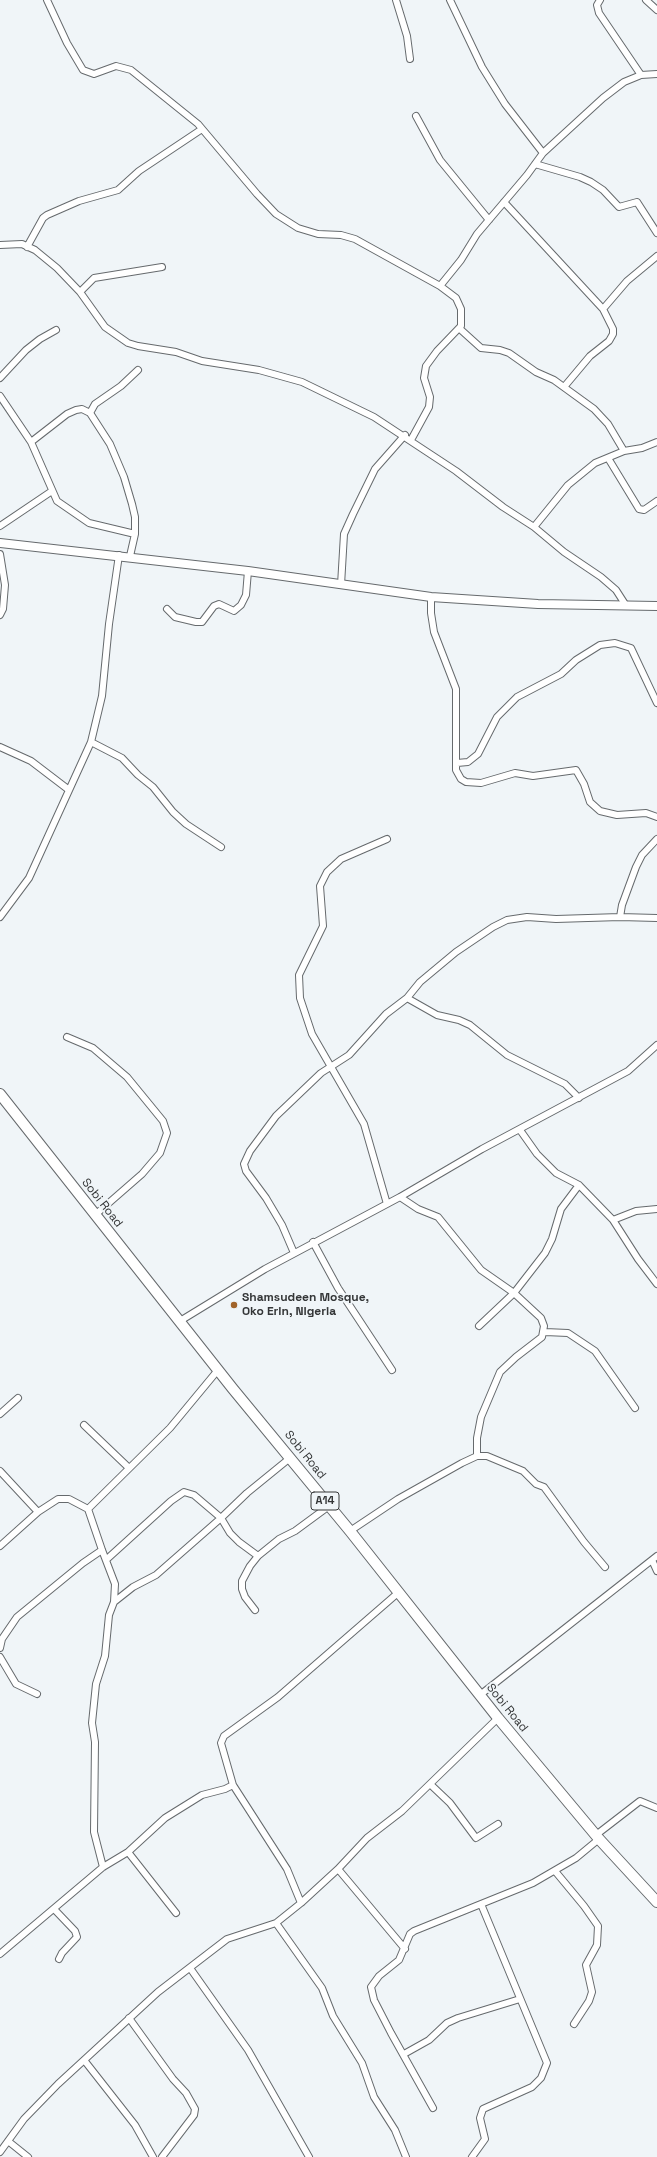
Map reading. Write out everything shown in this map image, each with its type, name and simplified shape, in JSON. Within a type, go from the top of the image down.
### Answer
[{"type":"highway","name":"Sobi Road","points":[[0,1094],[218,1370],[350,1531],[498,1718],[598,1837],[657,1902]]},
{"type":"street","points":[[46,0],[70,49],[83,70],[94,74],[116,66],[131,70],[202,129],[276,214],[298,228],[318,234],[355,238],[440,286],[456,298],[460,309],[460,329],[437,351],[426,366],[424,378],[430,397],[429,407],[411,440]]},
{"type":"street","points":[[396,0],[407,36],[410,59]]},
{"type":"street","points":[[450,0],[482,67],[505,104],[543,153]]},
{"type":"street","points":[[600,0],[597,5],[599,13],[641,75]]},
{"type":"street","points":[[646,0],[657,10]]},
{"type":"street","points":[[440,286],[489,220],[543,153],[603,98],[624,82],[641,75],[657,74]]},
{"type":"street","points":[[416,116],[440,160],[489,220]]},
{"type":"street","points":[[27,246],[43,218],[47,215],[80,202],[118,190],[139,171],[202,129]]},
{"type":"street","points":[[535,164],[580,177],[591,182],[603,190],[619,207],[638,202],[657,233]]},
{"type":"street","points":[[504,202],[603,309],[610,321],[613,334],[609,341],[584,364],[564,387]]},
{"type":"street","points":[[0,245],[8,243],[27,246],[35,250],[57,268],[80,292],[105,327],[128,343],[176,352],[202,361],[259,370],[302,382],[374,417],[405,435],[534,527],[564,552],[601,577],[616,590],[625,604]]},
{"type":"street","points":[[603,309],[627,281],[657,256]]},
{"type":"street","points":[[80,292],[94,278],[162,267]]},
{"type":"street","points":[[460,329],[481,348],[500,350],[509,353],[536,372],[564,387],[603,417],[624,451]]},
{"type":"street","points":[[0,378],[26,350],[40,339],[56,330]]},
{"type":"street","points":[[90,413],[95,404],[121,386],[138,370]]},
{"type":"street","points":[[0,396],[31,442],[52,491],[61,504],[89,523],[135,534]]},
{"type":"street","points":[[31,442],[76,410],[82,409],[90,413],[110,444],[124,477],[135,517],[135,534],[130,556]]},
{"type":"street","points":[[341,585],[344,534],[352,514],[375,469],[405,435]]},
{"type":"street","points":[[534,527],[568,485],[595,463],[624,451],[642,448],[657,442]]},
{"type":"street","points":[[608,458],[639,509],[644,510],[657,502]]},
{"type":"street","points":[[0,526],[52,491]]},
{"type":"street","points":[[0,543],[130,556],[431,597],[538,604],[625,604],[657,606]]},
{"type":"street","points":[[0,554],[5,585],[3,609],[0,615]]},
{"type":"street","points":[[0,917],[29,878],[91,742],[102,696],[109,624],[119,555]]},
{"type":"street","points":[[167,609],[176,617],[196,622],[202,622],[214,606],[219,604],[234,611],[241,605],[246,595],[248,571]]},
{"type":"street","points":[[431,597],[430,613],[434,632],[456,689],[456,770],[461,779],[466,782],[481,783],[515,773],[533,776],[576,770],[584,784],[590,802],[600,811],[618,815],[646,813],[657,817]]},
{"type":"street","points":[[457,763],[468,762],[478,754],[497,717],[517,696],[561,674],[576,660],[600,646],[616,643],[631,648],[657,703]]},
{"type":"street","points":[[91,742],[122,758],[138,775],[153,787],[177,816],[221,847]]},
{"type":"street","points":[[0,747],[31,761],[69,790]]},
{"type":"street","points":[[387,839],[341,859],[327,872],[320,886],[323,926],[299,975],[300,998],[312,1034],[332,1066],[364,1124],[387,1204]]},
{"type":"street","points":[[620,917],[622,905],[636,867],[642,855],[657,839]]},
{"type":"street","points":[[294,1253],[282,1225],[266,1198],[246,1171],[244,1164],[250,1151],[276,1116],[321,1073],[348,1055],[359,1041],[386,1014],[407,998],[420,982],[456,952],[493,927],[507,920],[528,916],[556,919],[620,917],[657,918]]},
{"type":"street","points":[[407,998],[437,1015],[459,1020],[470,1025],[507,1055],[565,1084],[579,1098]]},
{"type":"street","points":[[67,1037],[92,1048],[121,1072],[163,1121],[166,1133],[160,1153],[142,1174],[95,1215]]},
{"type":"street","points":[[180,1321],[265,1269],[313,1242],[400,1197],[628,1071],[657,1045]]},
{"type":"street","points":[[520,1130],[537,1154],[556,1174],[579,1185],[613,1220],[638,1259],[657,1284]]},
{"type":"street","points":[[479,1326],[514,1293],[545,1253],[552,1240],[561,1209],[579,1185]]},
{"type":"street","points":[[400,1197],[418,1208],[438,1217],[481,1270],[514,1293],[541,1318],[545,1332],[542,1337],[516,1357],[500,1372],[481,1417],[476,1444],[477,1456]]},
{"type":"street","points":[[613,1220],[636,1211],[657,1209]]},
{"type":"street","points":[[313,1242],[338,1288],[392,1370]]},
{"type":"street","points":[[545,1332],[568,1333],[595,1351],[635,1408]]},
{"type":"street","points":[[88,1509],[170,1428],[218,1370]]},
{"type":"street","points":[[0,1414],[18,1398]]},
{"type":"street","points":[[84,1424],[129,1468]]},
{"type":"street","points":[[350,1531],[398,1499],[477,1456],[487,1456],[523,1471],[536,1484],[544,1487],[584,1542],[605,1567]]},
{"type":"street","points":[[114,1602],[133,1587],[156,1575],[221,1518],[247,1492],[290,1458]]},
{"type":"street","points":[[0,1471],[38,1512]]},
{"type":"street","points":[[107,1559],[171,1500],[184,1492],[194,1495],[221,1518],[230,1533],[258,1556]]},
{"type":"street","points":[[0,1546],[38,1512],[58,1499],[68,1499],[88,1509],[102,1550],[107,1559],[115,1584],[114,1602],[109,1615],[105,1656],[96,1684],[92,1723],[95,1742],[94,1832],[103,1867]]},
{"type":"street","points":[[255,1610],[245,1597],[242,1581],[250,1566],[258,1556],[279,1539],[295,1531],[329,1506]]},
{"type":"street","points":[[0,1648],[1,1638],[18,1616],[102,1550]]},
{"type":"street","points":[[480,1695],[657,1556]]},
{"type":"street","points":[[652,1560],[657,1571]]},
{"type":"street","points":[[301,1904],[287,1869],[233,1785],[221,1743],[224,1736],[278,1697],[399,1592]]},
{"type":"street","points":[[0,1657],[16,1684],[37,1694]]},
{"type":"street","points":[[0,2152],[24,2119],[84,2060],[158,1992],[227,1939],[276,1922],[301,1904],[338,1869],[367,1838],[402,1811],[498,1718]]},
{"type":"street","points":[[430,1784],[450,1804],[476,1838],[498,1824]]},
{"type":"street","points":[[0,1954],[103,1867],[128,1852],[165,1818],[202,1795],[233,1785]]},
{"type":"street","points":[[434,2108],[374,2000],[370,1987],[379,1976],[399,1960],[405,1949],[410,1934],[414,1931],[443,1918],[533,1884],[576,1858],[640,1801],[657,1808]]},
{"type":"street","points":[[128,1852],[176,1913]]},
{"type":"street","points":[[338,1869],[405,1949]]},
{"type":"street","points":[[555,1871],[584,1906],[598,1926],[597,1945],[586,1965],[592,1992],[589,2000],[574,2024]]},
{"type":"street","points":[[472,2157],[485,2139],[480,2118],[483,2109],[532,2087],[540,2078],[546,2063],[481,1904]]},
{"type":"street","points":[[54,1909],[75,1931],[77,1937],[62,1953],[60,1959]]},
{"type":"street","points":[[276,1922],[322,1988],[333,2016],[362,2063],[374,2097],[395,2130],[406,2157]]},
{"type":"street","points":[[190,1968],[248,2050],[310,2157]]},
{"type":"street","points":[[404,2054],[429,2040],[447,2024],[458,2018],[520,1998]]},
{"type":"street","points":[[129,2018],[173,2079],[186,2093],[195,2110],[194,2115],[162,2157]]},
{"type":"street","points":[[84,2060],[135,2125],[153,2157]]},
{"type":"street","points":[[8,2141],[28,2157]]},
{"type":"place","name":"Shamsudeen Mosque, Oko Erin, Nigeria","points":[[234,1305]]}]
